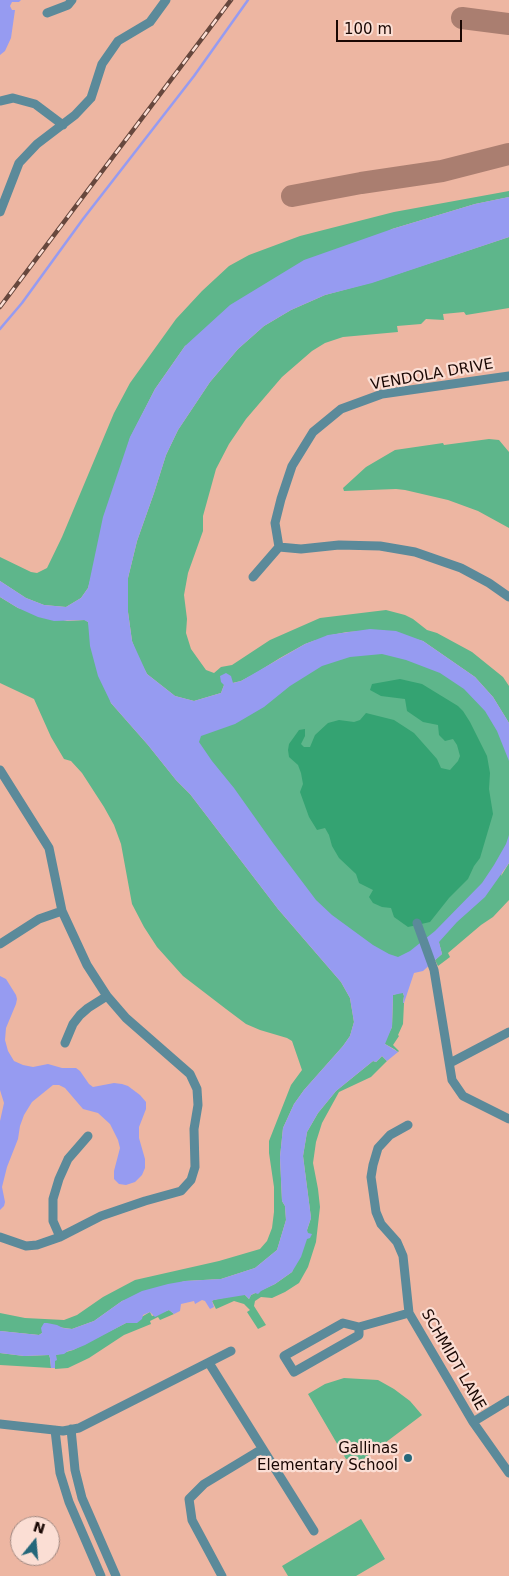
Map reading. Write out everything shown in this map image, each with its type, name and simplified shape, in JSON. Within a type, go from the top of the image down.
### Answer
[{"type":"street","points":[[46,13],[68,5],[72,0]]},
{"type":"street","points":[[1,206],[19,163],[36,144],[75,115],[91,98],[102,64],[118,41],[150,22],[166,0]]},
{"type":"street","points":[[0,101],[13,98],[35,104],[63,125]]},
{"type":"street","name":"VENDOLA DRIVE","points":[[279,547],[275,523],[280,499],[292,466],[313,432],[340,409],[382,394],[509,376]]},
{"type":"street","points":[[253,577],[279,547],[300,549],[340,545],[380,546],[415,552],[461,568],[489,583],[509,597]]},
{"type":"street","points":[[0,770],[49,848],[62,911],[87,964],[107,996],[126,1018],[190,1074],[197,1089],[198,1105],[194,1129],[195,1167],[191,1180],[181,1191],[101,1216],[48,1242],[26,1246],[0,1237]]},
{"type":"street","points":[[0,944],[39,919],[62,911]]},
{"type":"street","points":[[417,923],[434,970],[452,1080],[463,1096],[509,1120]]},
{"type":"street","points":[[65,1043],[73,1024],[80,1015],[107,996]]},
{"type":"street","points":[[450,1063],[509,1032]]},
{"type":"street","name":"SCHMIDT LANE","points":[[408,1125],[390,1135],[378,1148],[371,1177],[376,1212],[381,1224],[397,1242],[402,1256],[409,1313],[473,1422],[509,1473]]},
{"type":"street","points":[[60,1237],[53,1221],[53,1199],[68,1159],[88,1136]]},
{"type":"street","points":[[359,1327],[359,1335],[294,1372],[284,1356],[343,1324],[359,1327],[409,1313]]},
{"type":"street","points":[[0,1424],[55,1430],[79,1428],[231,1351]]},
{"type":"street","points":[[209,1363],[314,1531]]},
{"type":"street","points":[[473,1422],[509,1400]]},
{"type":"street","points":[[55,1430],[60,1473],[69,1502],[101,1576]]},
{"type":"street","points":[[70,1430],[75,1470],[82,1498],[116,1576]]},
{"type":"street","points":[[222,1576],[192,1520],[189,1499],[204,1484],[262,1449]]},
{"type":"green space","points":[[509,191],[509,197],[475,204],[392,229],[185,346],[155,389],[130,438],[88,588],[81,598],[66,607],[44,605],[26,598],[0,581],[0,557],[31,572],[37,573],[47,568],[114,413],[130,383],[176,319],[229,266],[249,255],[300,236],[394,212]]},
{"type":"green space","points":[[509,237],[509,308],[466,315],[464,312],[443,314],[444,320],[426,319],[421,324],[397,326],[398,332],[343,337],[325,343],[312,351],[282,377],[246,419],[229,444],[216,469],[203,516],[203,531],[188,573],[184,595],[187,619],[186,633],[191,649],[206,670],[214,673],[221,667],[232,665],[270,640],[320,618],[386,610],[405,615],[427,630],[437,633],[472,652],[503,677],[509,686],[509,723],[493,697],[475,677],[423,641],[382,630],[347,632],[326,636],[414,639],[494,707],[509,745],[509,843],[501,876],[509,863],[509,900],[493,917],[448,953],[450,957],[438,966],[435,960],[442,954],[439,943],[379,982],[243,850],[181,721],[316,640],[305,644],[241,681],[224,685],[221,693],[194,701],[175,696],[147,674],[137,655],[132,641],[128,612],[128,578],[137,541],[166,455],[178,430],[210,382],[238,349],[264,326],[291,310],[325,295],[373,282]]},
{"type":"green space","points":[[489,439],[499,440],[509,452],[509,528],[478,511],[448,500],[405,490],[344,491],[343,488],[366,467],[395,450]]},
{"type":"green space","points":[[0,597],[18,608],[67,621],[85,620],[88,622],[111,703],[190,794],[278,909],[341,982],[350,998],[354,1022],[350,1036],[304,1090],[294,1104],[283,1128],[280,1157],[282,1201],[285,1206],[286,1220],[277,1250],[255,1268],[221,1279],[185,1281],[122,1301],[94,1321],[72,1329],[58,1327],[39,1335],[0,1331],[0,1313],[25,1318],[64,1320],[77,1315],[103,1297],[135,1280],[219,1261],[260,1249],[267,1241],[272,1228],[274,1212],[274,1187],[269,1141],[291,1085],[302,1070],[292,1041],[246,1024],[183,976],[157,947],[144,927],[132,904],[121,844],[114,825],[104,807],[82,773],[71,761],[64,759],[51,737],[34,699],[0,683]]},
{"type":"green space","points":[[400,679],[422,684],[463,711],[487,756],[493,814],[480,858],[468,879],[449,898],[430,922],[408,927],[394,917],[391,908],[373,903],[369,897],[373,890],[359,883],[356,874],[339,858],[325,828],[317,830],[309,817],[300,792],[303,784],[301,773],[298,765],[289,757],[288,750],[289,744],[299,730],[305,729],[305,736],[301,744],[304,747],[310,747],[315,735],[328,723],[339,720],[354,722],[360,720],[366,713],[394,720],[414,733],[437,759],[441,768],[450,770],[460,756],[453,739],[445,741],[439,735],[438,725],[423,722],[407,711],[405,699],[381,696],[370,690],[372,684]]},
{"type":"green space","points":[[403,993],[404,1003],[403,1024],[399,1036],[393,1045],[398,1052],[385,1044],[385,1041],[392,1027],[393,995]]},
{"type":"green space","points":[[382,1056],[387,1061],[371,1077],[339,1092],[322,1123],[316,1142],[313,1163],[320,1207],[316,1242],[308,1267],[299,1283],[272,1298],[261,1297],[255,1301],[254,1306],[266,1325],[258,1329],[247,1312],[250,1310],[244,1304],[234,1301],[216,1309],[213,1300],[238,1295],[245,1295],[249,1299],[251,1295],[275,1284],[292,1272],[311,1218],[303,1156],[307,1132],[318,1113],[336,1091]]},
{"type":"green space","points":[[169,1310],[174,1314],[160,1320],[158,1317],[150,1321],[151,1324],[124,1335],[89,1358],[68,1368],[55,1369],[56,1355],[73,1350],[150,1312],[152,1316]]},
{"type":"green space","points":[[0,1353],[24,1356],[49,1355],[51,1368],[0,1365]]},
{"type":"green space","points":[[344,1378],[378,1380],[410,1401],[422,1415],[361,1461],[346,1459],[308,1394],[325,1384]]},
{"type":"green space","points":[[361,1519],[385,1559],[356,1576],[288,1576],[282,1566]]},
{"type":"water","points":[[0,0],[21,0],[19,2],[12,2],[10,6],[12,10],[15,10],[11,38],[5,51],[0,55]]},
{"type":"water","points":[[509,197],[509,237],[372,283],[325,295],[291,310],[264,326],[238,349],[210,382],[178,430],[166,455],[137,541],[128,578],[128,612],[132,641],[147,674],[175,696],[194,701],[221,693],[224,685],[221,682],[220,676],[226,673],[231,676],[233,683],[241,681],[305,644],[328,635],[370,629],[396,631],[423,641],[475,677],[493,697],[509,723],[509,761],[497,731],[485,711],[464,689],[440,673],[406,660],[382,654],[350,657],[322,666],[290,686],[264,707],[235,724],[201,736],[199,742],[212,761],[316,900],[332,915],[373,945],[398,957],[410,951],[435,931],[482,883],[506,844],[509,835],[509,863],[485,897],[457,922],[439,942],[442,954],[423,971],[414,973],[404,1003],[403,993],[393,995],[392,1027],[385,1044],[398,1052],[387,1061],[382,1056],[376,1062],[373,1061],[336,1091],[318,1113],[307,1132],[303,1156],[311,1218],[307,1230],[308,1233],[312,1234],[307,1239],[301,1257],[292,1272],[258,1294],[251,1295],[249,1299],[245,1295],[214,1300],[212,1301],[214,1307],[210,1309],[205,1301],[202,1300],[195,1304],[194,1301],[181,1304],[180,1311],[174,1314],[169,1310],[155,1317],[150,1312],[143,1315],[142,1319],[137,1323],[126,1323],[85,1345],[64,1354],[56,1355],[55,1368],[51,1368],[49,1355],[24,1356],[0,1353],[0,1331],[39,1335],[42,1333],[41,1328],[44,1323],[72,1329],[94,1321],[122,1301],[142,1291],[185,1281],[221,1279],[255,1268],[277,1250],[286,1220],[285,1206],[282,1201],[280,1157],[283,1128],[294,1104],[304,1090],[350,1036],[354,1022],[350,998],[341,982],[278,909],[190,794],[111,703],[98,676],[90,646],[88,622],[84,620],[54,621],[38,617],[18,608],[0,597],[0,581],[26,598],[44,605],[66,607],[81,598],[88,588],[103,517],[130,437],[155,389],[185,346],[230,305],[304,260],[392,229],[475,204]]},
{"type":"water","points":[[0,976],[6,979],[17,999],[6,1028],[5,1040],[8,1051],[14,1061],[33,1067],[48,1064],[62,1068],[76,1068],[93,1087],[114,1083],[122,1084],[140,1095],[146,1102],[146,1109],[139,1127],[139,1138],[145,1159],[145,1168],[142,1175],[135,1182],[126,1185],[119,1184],[114,1179],[114,1171],[120,1148],[110,1124],[98,1113],[83,1109],[65,1088],[53,1085],[32,1102],[24,1115],[18,1139],[7,1167],[2,1187],[5,1202],[0,1210],[0,1121],[4,1103],[0,1090]]},
{"type":"waterway","points":[[0,329],[22,303],[83,219],[194,76],[248,0]]},
{"type":"taxiway","points":[[462,18],[509,24]]},
{"type":"taxiway","points":[[292,196],[442,171],[509,154]]},
{"type":"railway","points":[[0,307],[231,0]]},
{"type":"place","name":"Gallinas Elementary School","points":[[408,1458]]}]
